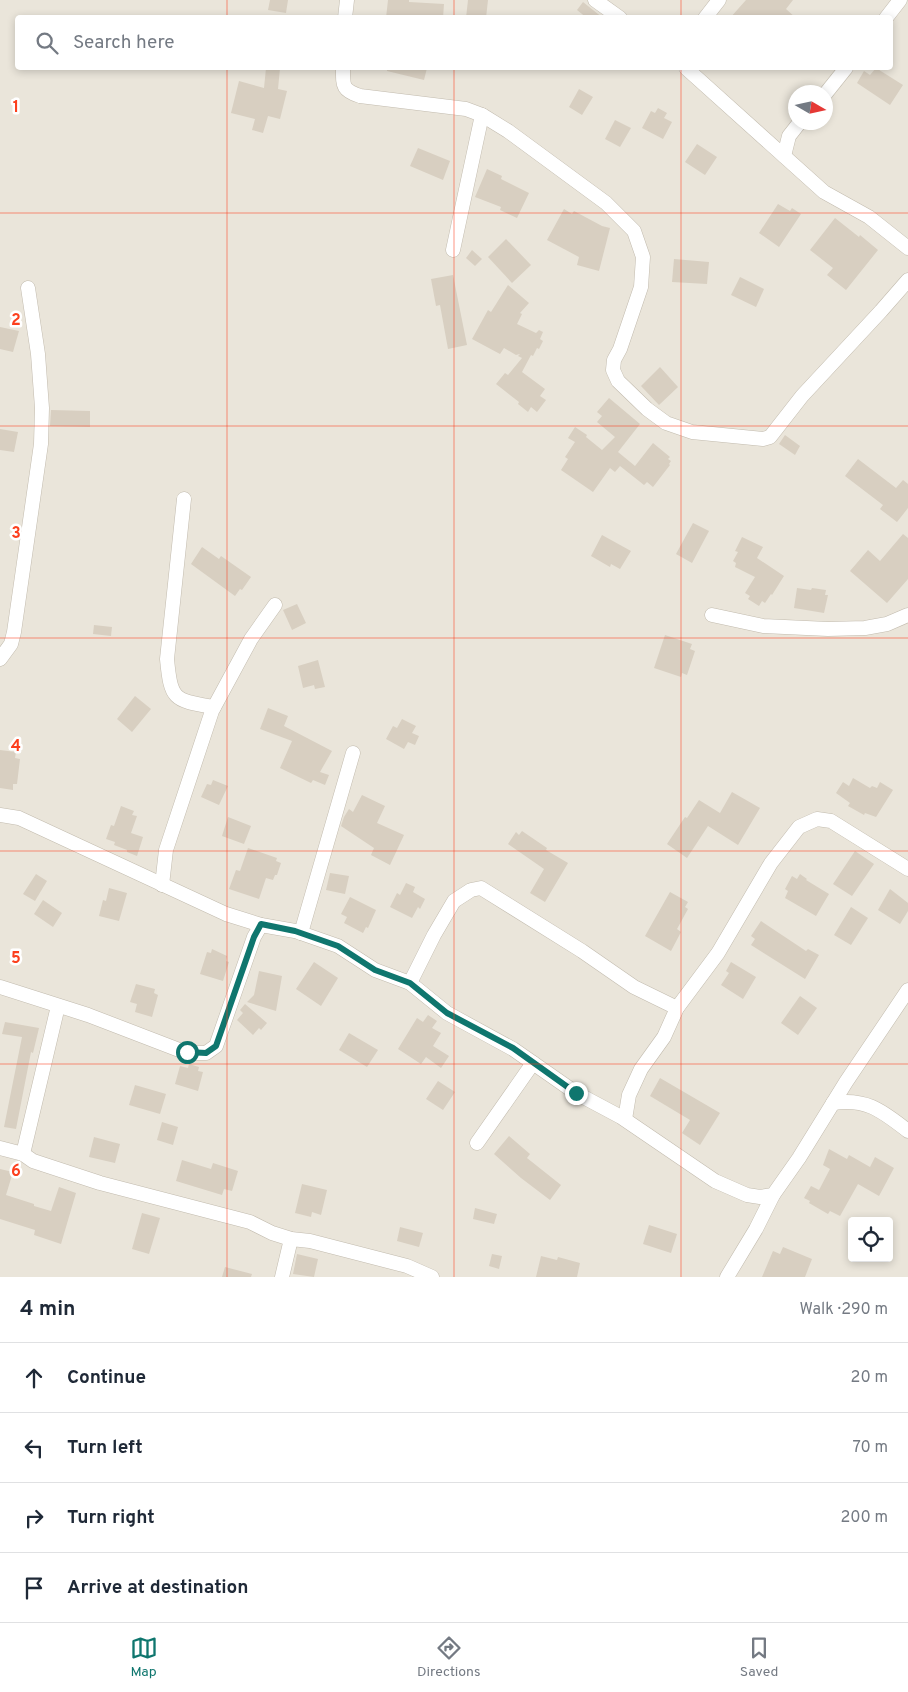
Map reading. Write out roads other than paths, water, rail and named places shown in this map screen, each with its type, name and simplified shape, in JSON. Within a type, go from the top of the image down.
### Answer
[{"type":"street","points":[[345,15],[347,0]]},
{"type":"street","points":[[595,0],[616,15]]},
{"type":"street","points":[[707,15],[719,0]]},
{"type":"street","points":[[888,15],[900,0]]},
{"type":"street","points":[[343,70],[343,85],[348,92],[360,96],[466,109],[482,115],[508,131],[600,198],[634,231],[643,257],[641,288],[620,349],[614,360],[613,370],[618,381],[647,409],[666,423],[692,432],[763,439],[770,437],[802,396],[908,280]]},
{"type":"street","points":[[688,70],[824,192],[869,217],[908,248]]},
{"type":"street","points":[[832,85],[844,70]]},
{"type":"street","points":[[453,250],[482,115]]},
{"type":"street","points":[[784,156],[789,136],[794,130]]},
{"type":"street","points":[[0,659],[11,644],[14,632],[41,444],[42,408],[38,354],[28,288]]},
{"type":"street","points":[[184,499],[167,659],[170,685],[175,694],[185,702],[214,707]]},
{"type":"street","points":[[162,885],[166,850],[214,707],[251,639],[275,605]]},
{"type":"street","points":[[712,615],[763,626],[828,629],[866,628],[887,624],[908,615]]},
{"type":"street","points":[[301,933],[353,753]]},
{"type":"street","points":[[0,815],[18,818],[226,914],[301,933],[338,946],[375,970],[410,983],[447,1013],[513,1048],[576,1093],[625,1119],[715,1181],[747,1195],[772,1196]]},
{"type":"street","points":[[625,1119],[629,1095],[647,1060],[664,1037],[677,1008],[718,953],[771,863],[799,828],[816,819],[831,821],[908,869]]},
{"type":"street","points":[[410,983],[434,935],[454,901],[471,890],[481,888],[634,987],[677,1008]]},
{"type":"street","points":[[0,987],[88,1015],[187,1052],[206,1053],[216,1046],[254,937],[261,924]]},
{"type":"street","points":[[727,1277],[756,1229],[772,1196],[799,1158],[908,990]]},
{"type":"street","points":[[23,1154],[58,1006]]},
{"type":"street","points":[[477,1143],[533,1063]]},
{"type":"street","points":[[833,1103],[853,1102],[879,1109],[908,1131]]},
{"type":"street","points":[[0,1148],[23,1154],[33,1161],[100,1183],[250,1222],[272,1233],[291,1239],[310,1240],[407,1266],[432,1277]]},
{"type":"street","points":[[282,1277],[291,1239]]}]
